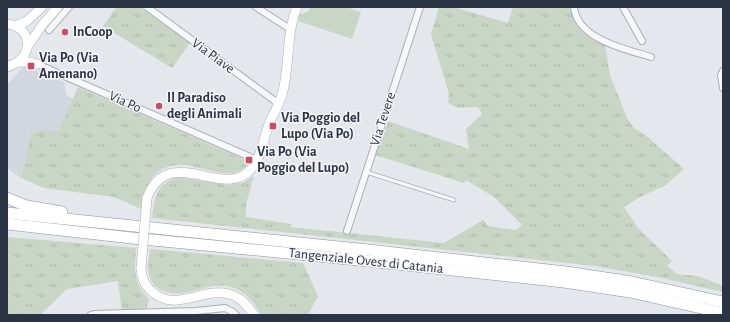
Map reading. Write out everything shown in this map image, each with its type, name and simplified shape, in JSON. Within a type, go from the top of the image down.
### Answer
[{"type":"highway","points":[[7,198],[27,206],[179,231]]},
{"type":"highway","name":"Tangenziale Ovest di Catania","points":[[7,213],[566,272],[632,282],[723,302]]},
{"type":"highway","name":"Tangenziale Ovest di Catania","points":[[7,224],[132,238],[369,260],[564,282],[630,292],[723,313]]},
{"type":"highway","points":[[7,231],[132,238]]},
{"type":"street","points":[[11,25],[28,20],[42,7]]},
{"type":"street","points":[[19,62],[23,58],[43,24],[58,7]]},
{"type":"street","points":[[49,30],[69,7]]},
{"type":"street","name":"Via Piave","points":[[147,7],[279,104]]},
{"type":"street","points":[[256,7],[290,29]]},
{"type":"street","points":[[254,315],[242,300],[228,294],[213,293],[171,301],[164,299],[150,290],[144,282],[142,268],[147,198],[155,183],[172,173],[187,173],[220,179],[234,179],[248,172],[253,167],[257,160],[268,127],[279,104],[288,70],[292,18],[298,7]]},
{"type":"street","name":"Via Tevere","points":[[347,231],[420,7]]},
{"type":"street","points":[[574,7],[574,15],[591,34],[606,43],[650,57]]},
{"type":"street","points":[[623,7],[642,41]]},
{"type":"street","points":[[11,25],[19,28],[26,36],[30,55],[37,64]]},
{"type":"street","points":[[7,66],[19,62],[30,62],[37,64]]},
{"type":"street","name":"Via Po","points":[[37,64],[257,160]]},
{"type":"street","points":[[723,71],[721,76],[723,88]]},
{"type":"street","points":[[91,315],[196,311],[225,308],[236,315]]},
{"type":"lane","points":[[366,172],[454,200]]},
{"type":"shaded area","points":[[27,66],[64,82],[66,95],[73,99],[58,133],[43,129],[31,134],[21,178],[7,168],[7,85],[22,68]]},
{"type":"green space","points":[[117,7],[140,7],[190,43],[172,68],[103,26]]},
{"type":"green space","points":[[310,7],[346,7],[361,12],[352,39],[298,21],[300,14],[308,12]]},
{"type":"green space","points":[[439,7],[453,7],[508,23],[513,7],[571,7],[574,20],[578,25],[588,35],[605,45],[610,75],[627,118],[633,127],[649,138],[684,169],[666,185],[640,197],[624,207],[638,228],[672,261],[667,266],[677,274],[698,276],[723,286],[723,292],[657,277],[595,266],[152,218],[155,197],[160,188],[170,180],[178,177],[227,185],[242,183],[254,176],[246,204],[246,217],[291,224],[290,227],[444,243],[483,220],[488,226],[516,230],[522,225],[494,197],[466,180],[464,183],[375,155],[388,121],[469,149],[466,129],[482,114],[478,107],[457,108],[448,103],[449,94],[431,34]]},
{"type":"green space","points":[[78,87],[250,162],[240,171],[226,174],[185,165],[177,165],[162,170],[156,174],[147,186],[141,209],[114,197],[44,188],[21,178],[31,134],[43,129],[58,132]]},
{"type":"green space","points":[[7,237],[136,248],[135,269],[137,281],[149,299],[146,310],[122,311],[118,281],[67,289],[40,315],[7,315]]},
{"type":"green space","points":[[150,249],[303,263],[318,296],[308,315],[261,315],[247,296],[238,290],[227,286],[209,287],[183,293],[166,292],[154,284],[149,275],[148,265]]},
{"type":"place","name":"InCoop","points":[[65,32]]},
{"type":"place","name":"Via Po (Via Amenano)","points":[[31,66]]},
{"type":"place","name":"Il Paradiso degli Animali","points":[[159,106]]},
{"type":"place","name":"Via Poggio del Lupo (Via Po)","points":[[273,126]]},
{"type":"place","name":"Via Po (Via Poggio del Lupo)","points":[[249,160]]}]
